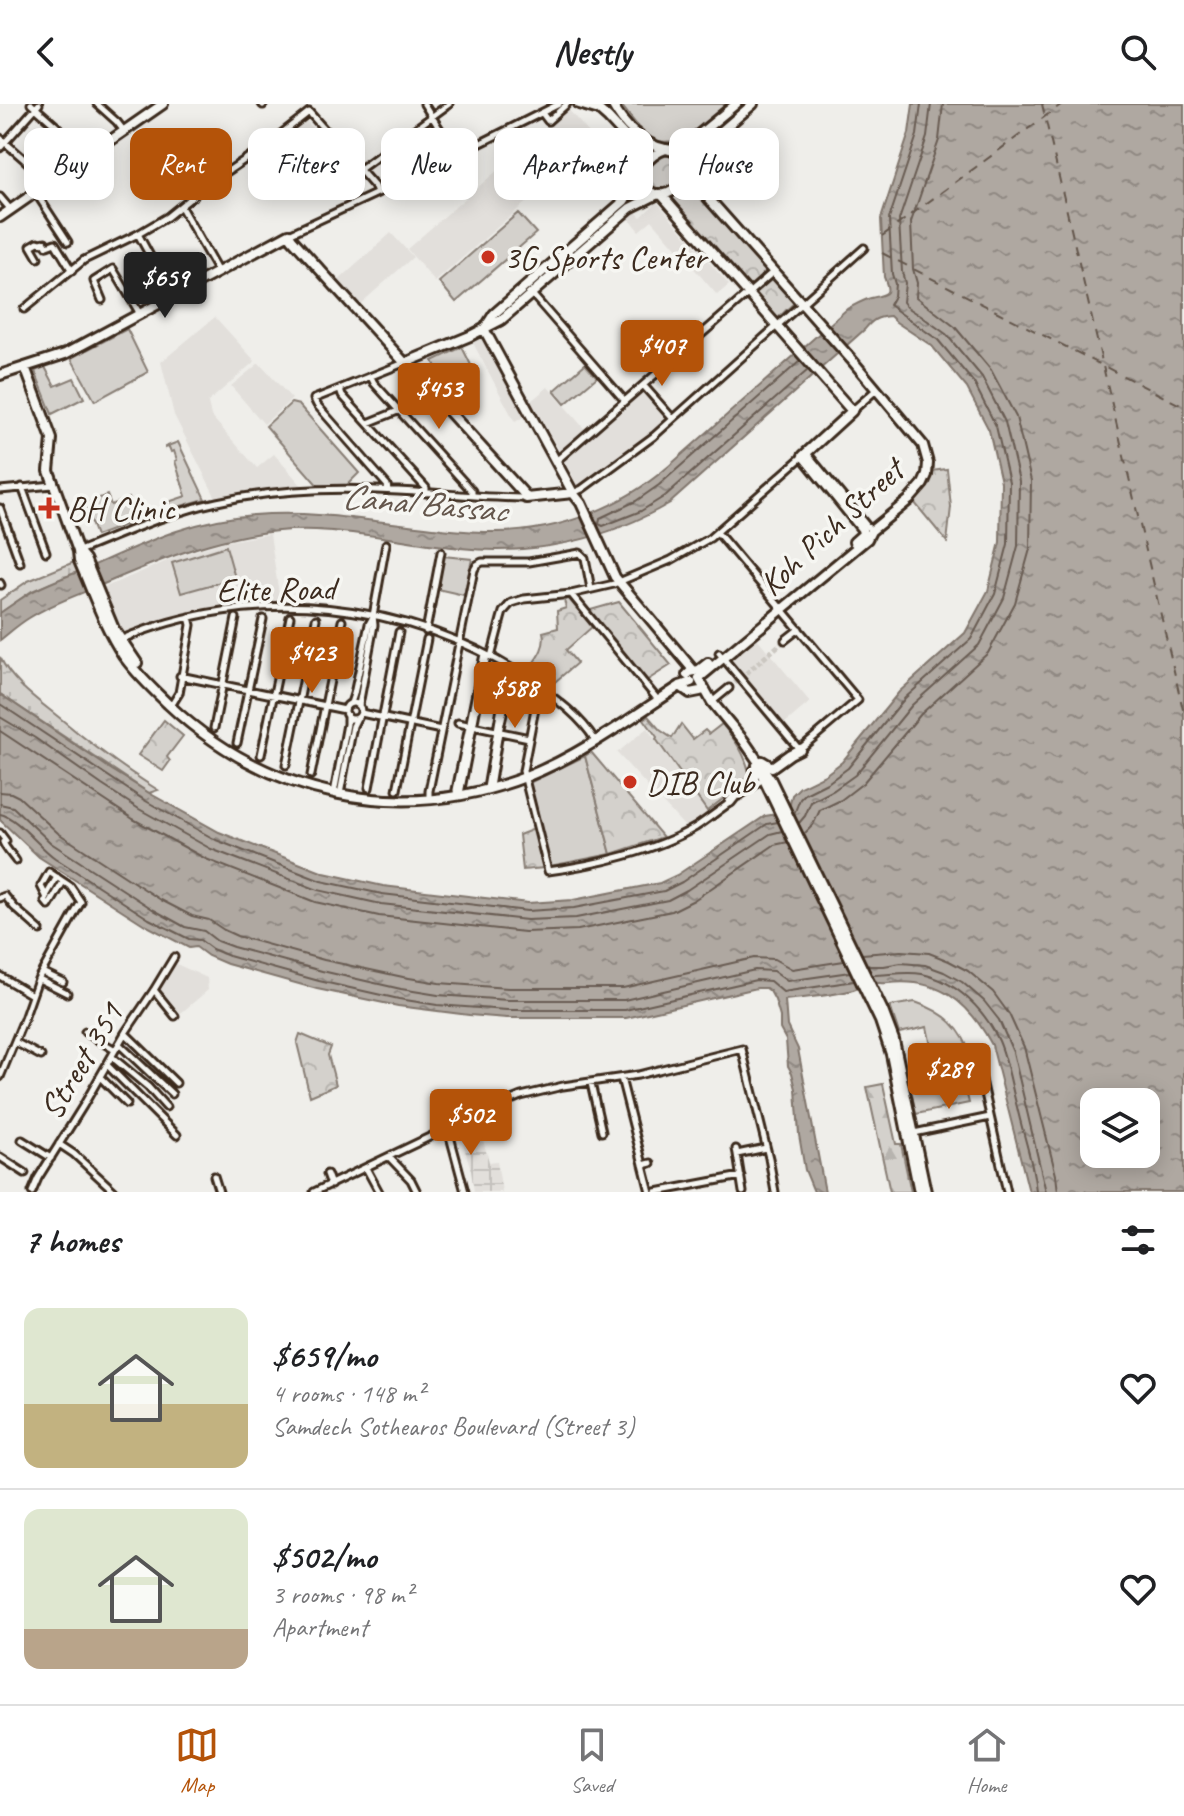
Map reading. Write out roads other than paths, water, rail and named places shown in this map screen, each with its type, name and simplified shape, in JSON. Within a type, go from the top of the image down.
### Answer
[{"type":"main road","points":[[579,104],[596,106],[618,128]]},
{"type":"main road","points":[[612,104],[638,137],[668,150]]},
{"type":"main road","points":[[653,156],[696,137],[736,104]]},
{"type":"main road","points":[[725,128],[753,104]]},
{"type":"main road","points":[[114,138],[160,105]]},
{"type":"main road","points":[[653,191],[659,194],[852,411],[804,454],[867,531]]},
{"type":"main road","points":[[405,363],[484,329],[494,314],[529,291],[630,208],[669,191]]},
{"type":"main road","points":[[0,217],[24,200]]},
{"type":"main road","points":[[529,291],[625,200]]},
{"type":"main road","name":"Koh Pich Street","points":[[25,367],[52,439],[48,466],[50,483],[118,641],[149,687],[173,704],[212,741],[290,781],[337,794],[383,800],[429,799],[489,788],[524,778],[553,765],[693,677],[915,494],[923,484],[928,470],[927,457],[920,441],[710,200]]},
{"type":"main road","points":[[0,375],[65,354],[289,234],[526,498],[573,493]]},
{"type":"main road","points":[[484,329],[573,493],[616,583],[752,753],[894,1040],[926,1192]]},
{"type":"main road","points":[[693,677],[700,691],[712,702]]},
{"type":"main road","points":[[680,686],[690,693],[700,691]]},
{"type":"main road","points":[[752,753],[772,767],[800,749]]},
{"type":"main road","points":[[730,802],[755,779],[752,753]]},
{"type":"main road","points":[[880,1012],[919,1192]]},
{"type":"street","points":[[97,104],[124,131]]},
{"type":"street","points":[[424,104],[439,128]]},
{"type":"street","points":[[365,166],[449,104]]},
{"type":"street","points":[[478,144],[559,104]]},
{"type":"street","points":[[542,113],[548,121],[567,104]]},
{"type":"street","points":[[0,148],[3,140],[35,105],[60,128]]},
{"type":"street","points":[[288,128],[309,112],[323,128]]},
{"type":"street","points":[[3,140],[24,159]]},
{"type":"street","points":[[24,309],[84,260],[167,217],[248,157]]},
{"type":"street","points":[[365,176],[377,193]]},
{"type":"street","points":[[289,234],[381,191]]},
{"type":"street","points":[[0,197],[11,210]]},
{"type":"street","points":[[40,200],[68,242]]},
{"type":"street","points":[[181,207],[218,272]]},
{"type":"street","points":[[138,234],[173,298]]},
{"type":"street","points":[[38,258],[31,246],[45,242],[47,246],[54,242],[72,271]]},
{"type":"street","points":[[573,493],[654,436],[864,248]]},
{"type":"street","points":[[102,300],[94,281],[113,269],[140,315]]},
{"type":"street","points":[[556,461],[773,272]]},
{"type":"street","points":[[529,291],[625,401]]},
{"type":"street","points":[[388,490],[314,399],[405,363]]},
{"type":"street","points":[[371,377],[472,491],[472,495]]},
{"type":"street","points":[[643,385],[673,419]]},
{"type":"street","points":[[340,389],[342,395],[426,488],[426,493]]},
{"type":"street","points":[[852,411],[877,390]]},
{"type":"street","points":[[368,423],[435,396]]},
{"type":"street","points":[[458,795],[456,790],[487,655],[503,612],[511,603],[616,583],[680,556],[717,532],[804,454]]},
{"type":"street","points":[[0,490],[50,483]]},
{"type":"street","points":[[22,487],[46,552]]},
{"type":"street","points":[[78,551],[187,510],[238,498],[309,490],[388,490],[526,498]]},
{"type":"street","points":[[0,508],[20,563]]},
{"type":"street","points":[[717,532],[858,700],[773,771]]},
{"type":"street","points":[[337,794],[346,749],[359,716],[369,624],[386,544]]},
{"type":"street","points":[[426,631],[441,552]]},
{"type":"street","points":[[429,799],[477,565],[482,562],[529,562],[580,553],[585,558],[591,589]]},
{"type":"street","points":[[571,594],[658,700]]},
{"type":"street","name":"Elite Road","points":[[118,641],[187,618],[232,610],[280,606],[373,616],[459,642],[487,655],[540,688],[580,720],[595,740]]},
{"type":"street","points":[[261,755],[290,617]]},
{"type":"street","points":[[173,704],[179,693],[189,632],[187,618]]},
{"type":"street","points":[[214,728],[236,618]]},
{"type":"street","points":[[237,743],[263,619]]},
{"type":"street","points":[[286,765],[316,619]]},
{"type":"street","points":[[311,775],[342,621]]},
{"type":"street","points":[[785,640],[799,629]]},
{"type":"street","points":[[369,788],[399,632]]},
{"type":"street","points":[[397,790],[427,639]]},
{"type":"street","points":[[721,655],[800,749]]},
{"type":"street","points":[[346,749],[346,712],[364,661]]},
{"type":"street","points":[[489,788],[486,784],[512,669]]},
{"type":"street","points":[[180,680],[299,700],[346,712],[351,718],[382,717],[441,730]]},
{"type":"street","points":[[540,688],[523,771],[548,871],[606,861],[652,846],[696,826],[730,802],[766,785]]},
{"type":"street","points":[[712,702],[729,688]]},
{"type":"street","points":[[351,703],[359,705]]},
{"type":"street","points":[[458,723],[529,738]]},
{"type":"street","points":[[0,833],[6,841],[2,843],[16,861]]},
{"type":"street","points":[[0,1077],[38,979],[81,902],[70,886],[57,877],[46,896],[49,906],[63,882]]},
{"type":"street","points":[[0,898],[5,896],[40,930]]},
{"type":"street","name":"Street 351","points":[[32,1192],[125,1033],[174,957]]},
{"type":"street","points":[[42,972],[63,982]]},
{"type":"street","points":[[0,976],[32,995]]},
{"type":"street","points":[[38,979],[67,993]]},
{"type":"street","points":[[154,990],[175,1016]]},
{"type":"street","points":[[85,1032],[115,1050],[172,1094]]},
{"type":"street","points":[[125,1033],[176,1083]]},
{"type":"street","points":[[15,1042],[41,1056]]},
{"type":"street","points":[[314,1192],[498,1105],[544,1089],[621,1078],[742,1049],[775,1192]]},
{"type":"street","points":[[115,1050],[166,1107]]},
{"type":"street","points":[[978,1062],[1007,1192]]},
{"type":"street","points":[[107,1065],[177,1135]]},
{"type":"street","points":[[100,1077],[127,1104]]},
{"type":"street","points":[[621,1078],[650,1192]]},
{"type":"street","points":[[591,1083],[602,1132]]},
{"type":"street","points":[[498,1105],[505,1130]]},
{"type":"street","points":[[914,1133],[990,1117]]},
{"type":"street","points":[[448,1129],[465,1192]]},
{"type":"street","points":[[22,1140],[51,1158]]},
{"type":"street","points":[[59,1144],[114,1191]]},
{"type":"street","points":[[743,1192],[736,1152],[766,1148]]},
{"type":"street","points":[[0,1157],[25,1173]]},
{"type":"street","points":[[389,1157],[411,1180],[417,1192]]},
{"type":"street","points":[[643,1165],[651,1163]]},
{"type":"street","points":[[366,1168],[379,1192]]},
{"type":"street","points":[[327,1174],[331,1185]]},
{"type":"street","points":[[214,1176],[219,1192]]},
{"type":"street","points":[[656,1192],[741,1176]]},
{"type":"water","points":[[913,104],[1184,104],[1184,1192],[1029,1192],[992,1045],[962,1005],[923,984],[872,983],[845,992],[785,1000],[787,1026],[798,1049],[825,1192],[814,1192],[805,1170],[796,1089],[788,1066],[786,1040],[780,1029],[775,1000],[766,988],[626,1018],[469,1015],[398,1006],[317,989],[227,964],[145,925],[39,857],[0,820],[0,694],[112,770],[219,832],[324,873],[383,886],[528,903],[573,900],[660,883],[677,875],[765,816],[789,808],[792,795],[800,787],[825,775],[842,762],[899,692],[965,633],[988,591],[1000,542],[1001,482],[989,430],[967,388],[932,346],[890,316],[870,323],[670,503],[595,536],[542,547],[487,550],[334,531],[261,533],[208,544],[131,572],[47,608],[25,620],[0,640],[0,613],[37,589],[151,540],[232,517],[315,515],[496,532],[520,531],[566,522],[610,505],[631,494],[669,466],[847,309],[886,293],[881,219],[909,133]]},
{"type":"tunnel","points":[[729,688],[785,640]]},
{"type":"place","name":"3G Sports Center","points":[[488,257]]},
{"type":"place","name":"BH Clinic","points":[[49,508]]},
{"type":"place","name":"DIB Club","points":[[630,782]]},
{"type":"water label","name":"Canal Bassac","points":[[424,503]]}]
